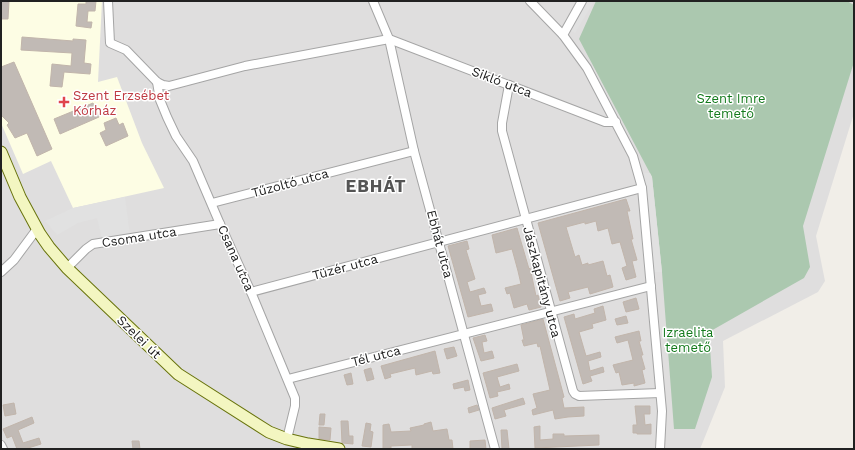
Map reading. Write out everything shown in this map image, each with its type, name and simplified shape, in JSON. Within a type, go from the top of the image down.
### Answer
[{"type":"main road","name":"Szelei út","points":[[1,152],[20,197],[37,229],[49,247],[67,268],[178,374],[252,423],[269,432],[287,440],[339,449]]},
{"type":"street","points":[[108,1],[110,44],[126,50],[157,82],[169,86],[245,66],[389,39],[374,1]]},
{"type":"street","points":[[530,1],[563,35],[587,68],[633,156],[642,188],[662,411],[660,449]]},
{"type":"street","points":[[563,35],[582,1]]},
{"type":"street","name":"Sikló utca","points":[[389,39],[605,122],[616,122]]},
{"type":"street","name":"Ebhát utca","points":[[389,39],[414,151],[495,449]]},
{"type":"street","name":"Csana utca","points":[[157,82],[160,100],[167,117],[176,136],[193,161],[251,292],[295,398],[295,406],[287,440]]},
{"type":"street","name":"Jászkapitány utca","points":[[509,85],[502,123],[502,131],[550,312],[573,391],[578,396],[660,393]]},
{"type":"street","name":"Tűzoltó utca","points":[[212,203],[414,151]]},
{"type":"street","name":"Tüzér utca","points":[[251,292],[642,188]]},
{"type":"street","name":"Csoma utca","points":[[67,268],[86,249],[94,244],[220,224]]},
{"type":"street","points":[[1,272],[14,260],[37,229]]},
{"type":"street","name":"Tél utca","points":[[288,379],[651,286]]},
{"type":"street","points":[[1,445],[2,449]]},
{"type":"shaded area","points":[[1,1],[854,1],[854,113],[816,236],[825,281],[818,292],[723,341],[725,387],[700,449],[1,449]]},
{"type":"shaded area","name":"Szent Erzsébet Kórház","points":[[1,1],[102,1],[98,82],[117,77],[142,143],[164,188],[73,208],[51,161],[23,174],[1,123]]},
{"type":"shaded area","points":[[586,1],[594,1],[575,33],[570,30]]},
{"type":"shaded area","points":[[644,173],[650,173],[652,177],[662,272],[654,272]]},
{"type":"shaded area","points":[[125,197],[130,235],[102,239],[97,218],[78,223],[57,235],[45,221],[73,208]]},
{"type":"green space","name":"Szent Imre temető","points":[[596,1],[847,1],[854,5],[854,62],[803,226],[810,267],[804,278],[709,332],[712,377],[695,429],[674,429],[662,272],[652,177],[579,39]]},
{"type":"building","points":[[1,1],[9,1],[8,19],[1,19]]},
{"type":"building","points":[[86,1],[96,1],[95,11],[88,11],[87,22],[92,22],[91,28],[76,26],[78,4],[86,4]]},
{"type":"building","points":[[22,37],[73,41],[73,39],[86,40],[84,63],[91,64],[90,74],[64,72],[62,87],[50,86],[52,64],[71,66],[72,53],[21,50]]},
{"type":"building","points":[[14,62],[52,149],[37,156],[27,133],[15,138],[7,125],[9,123],[1,115],[1,67]]},
{"type":"building","points":[[93,103],[99,117],[60,134],[54,119]]},
{"type":"building","points":[[116,118],[119,125],[123,123],[128,136],[106,146],[100,133],[106,130],[104,123]]},
{"type":"building","points":[[626,199],[630,211],[627,211],[633,239],[631,239],[637,260],[632,261],[636,277],[626,280],[622,268],[627,266],[620,242],[612,244],[608,228],[598,231],[596,221],[566,227],[575,257],[579,255],[582,265],[603,261],[607,276],[610,275],[613,287],[590,294],[588,287],[568,292],[570,298],[560,301],[538,223]]},
{"type":"building","points":[[517,228],[529,269],[530,268],[536,296],[538,295],[541,307],[529,310],[527,304],[514,308],[510,293],[507,294],[505,288],[521,284],[518,271],[512,249],[496,253],[492,235]]},
{"type":"building","points":[[467,241],[469,249],[466,250],[475,279],[467,282],[470,292],[484,288],[486,293],[478,295],[481,306],[491,304],[493,311],[468,317],[448,246]]},
{"type":"building","points":[[636,298],[639,309],[626,312],[623,302]]},
{"type":"building","points":[[603,306],[606,320],[592,324],[593,328],[579,332],[586,356],[600,352],[601,357],[588,361],[590,371],[603,367],[604,372],[590,376],[592,381],[583,384],[564,317],[574,314],[575,319],[595,313],[594,309]]},
{"type":"building","points":[[626,316],[628,323],[617,325],[615,319]]},
{"type":"building","points":[[543,319],[564,397],[562,398],[564,408],[584,407],[584,416],[555,419],[553,410],[533,415],[532,410],[537,408],[533,394],[550,390],[540,346],[538,347],[537,343],[524,346],[521,325]]},
{"type":"building","points":[[639,331],[641,341],[639,341],[643,355],[641,355],[645,369],[642,370],[645,383],[634,386],[634,383],[622,385],[619,372],[616,373],[613,365],[633,360],[628,340],[617,343],[615,337]]},
{"type":"building","points":[[485,335],[487,341],[482,342],[484,353],[492,351],[494,358],[481,361],[473,338]]},
{"type":"building","points":[[454,347],[457,356],[447,359],[444,349]]},
{"type":"building","points":[[435,351],[440,373],[433,374],[432,371],[416,375],[415,368],[390,374],[391,377],[385,379],[381,366]]},
{"type":"building","points":[[517,364],[519,371],[497,377],[500,387],[509,384],[510,389],[497,392],[498,396],[490,398],[483,373]]},
{"type":"building","points":[[371,368],[374,379],[367,381],[364,370]]},
{"type":"building","points":[[351,373],[353,384],[347,385],[344,375]]},
{"type":"building","points":[[468,380],[470,390],[465,391],[464,387],[454,389],[453,384]]},
{"type":"building","points":[[523,398],[525,404],[504,410],[506,416],[495,419],[492,408]]},
{"type":"building","points":[[14,403],[16,414],[5,416],[3,405]]},
{"type":"building","points":[[477,405],[479,410],[469,413],[468,408]]},
{"type":"building","points":[[635,406],[650,406],[650,414],[644,414],[645,425],[651,424],[651,434],[633,433],[633,425],[637,425]]},
{"type":"building","points":[[320,414],[325,414],[324,425],[319,425]]},
{"type":"building","points":[[32,417],[34,423],[18,430],[23,443],[39,438],[41,444],[25,449],[17,449],[12,436],[7,438],[3,429]]},
{"type":"building","points":[[341,421],[348,421],[349,436],[353,436],[353,444],[342,443]]},
{"type":"building","points":[[431,422],[433,431],[447,429],[449,440],[452,440],[453,449],[412,449],[412,445],[391,446],[391,448],[383,449],[383,425],[389,424],[391,432],[411,431],[410,428]]},
{"type":"building","points":[[366,423],[371,424],[370,431],[373,432],[371,447],[362,446]]},
{"type":"building","points":[[540,426],[540,440],[553,439],[553,434],[564,434],[564,436],[599,435],[599,445],[535,448],[534,427]]},
{"type":"building","points":[[319,427],[331,428],[330,440],[319,439]]},
{"type":"building","points":[[501,430],[507,430],[509,449],[502,449]]},
{"type":"building","points":[[485,440],[486,449],[470,449],[470,441]]},
{"type":"building","points":[[132,441],[139,441],[140,449],[133,449]]},
{"type":"place","name":"Szent Erzsébet Kórház","points":[[64,102]]},
{"type":"district","name":"EBHÁT","points":[[376,186]]},
{"type":"park label","name":"Izraelita temető","points":[[688,340]]}]
